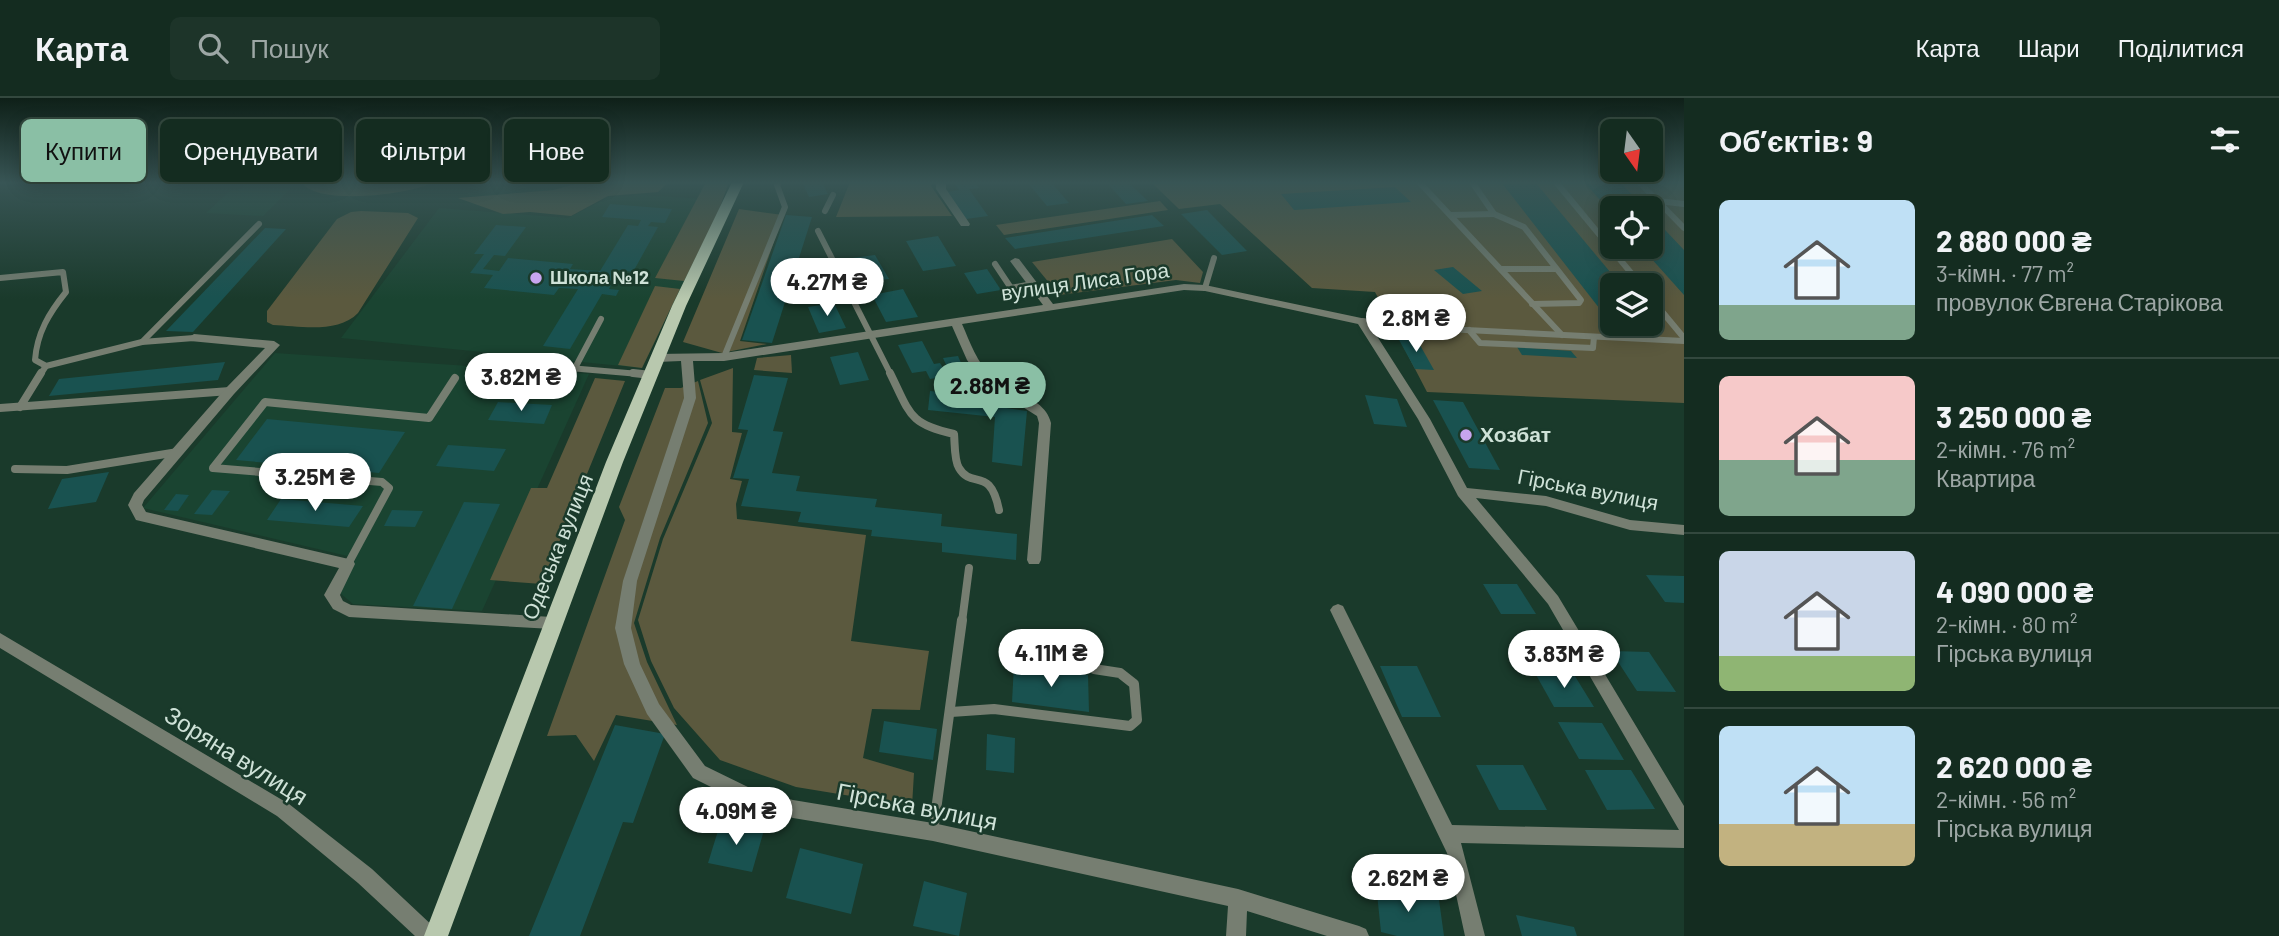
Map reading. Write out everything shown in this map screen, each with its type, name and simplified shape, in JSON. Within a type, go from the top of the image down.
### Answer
[{"type":"main road","name":"Одеська вулиця","points":[[436,936],[552,623],[680,303],[719,221]]},
{"type":"street","points":[[1015,261],[1049,306]]},
{"type":"street","name":"вулиця Лиса Гора","points":[[654,366],[687,358],[724,357],[1163,289],[1205,288],[1362,321]]},
{"type":"street","points":[[956,321],[980,371],[989,381],[1020,397],[1043,414],[1045,424],[1034,560]]},
{"type":"street","points":[[1362,321],[1424,419],[1462,492],[1553,600],[1684,824]]},
{"type":"street","points":[[194,338],[274,345],[230,391],[139,497],[135,505],[141,516],[348,564],[332,595],[338,605],[349,611],[552,623]]},
{"type":"street","name":"Гірська вулиця","points":[[687,358],[690,398],[630,582],[623,628],[632,664],[653,709],[699,772],[721,785],[793,809],[933,832],[1238,899],[1359,936]]},
{"type":"street","name":"Гірська вулиця","points":[[1462,492],[1546,501],[1630,525],[1684,530]]},
{"type":"street","points":[[1338,610],[1456,852],[1475,936]]},
{"type":"street","name":"Зоряна вулиця","points":[[0,640],[283,810],[365,876],[429,936]]},
{"type":"street","points":[[1448,835],[1684,839]]},
{"type":"street","points":[[1236,936],[1238,899]]},
{"type":"lane","points":[[724,357],[779,221]]},
{"type":"lane","points":[[1457,221],[1562,335]]},
{"type":"lane","points":[[1510,221],[1524,227],[1581,300],[1579,303],[1532,304]]},
{"type":"lane","points":[[1588,221],[1631,273]]},
{"type":"lane","points":[[142,342],[259,224]]},
{"type":"lane","points":[[818,231],[910,414],[926,428],[954,434],[958,467],[966,474],[996,488],[999,510]]},
{"type":"lane","points":[[1205,288],[1214,258]]},
{"type":"lane","points":[[995,264],[1012,288],[1032,284]]},
{"type":"lane","points":[[1502,269],[1556,269]]},
{"type":"lane","points":[[0,278],[63,272],[66,292],[45,319],[35,345],[35,360],[46,366],[142,342],[194,338]]},
{"type":"lane","points":[[1663,313],[1684,340]]},
{"type":"lane","points":[[575,368],[601,319]]},
{"type":"lane","points":[[1362,321],[1469,330],[1684,340]]},
{"type":"lane","points":[[1469,330],[1480,343],[1593,348],[1594,337]]},
{"type":"lane","points":[[489,361],[575,368],[654,366]]},
{"type":"lane","points":[[20,407],[46,366]]},
{"type":"lane","points":[[348,564],[389,488],[382,482],[213,468],[265,402],[429,418],[455,378]]},
{"type":"lane","points":[[0,408],[230,391]]},
{"type":"lane","points":[[15,469],[67,470],[178,452]]},
{"type":"lane","points":[[933,832],[969,568]]},
{"type":"lane","points":[[951,712],[994,709],[1130,726],[1137,720],[1134,684],[1130,677],[1094,669]]},
{"type":"shaded area","points":[[335,221],[416,221],[358,313],[350,320],[318,327],[273,325],[267,322],[267,311]]},
{"type":"shaded area","name":"Школа №12","points":[[429,221],[714,221],[642,368],[341,338]]},
{"type":"shaded area","points":[[685,221],[714,221],[684,281],[655,278]]},
{"type":"shaded area","points":[[734,221],[781,221],[740,341],[767,344],[722,353],[683,342]]},
{"type":"shaded area","points":[[1023,221],[1095,221],[1004,235],[996,225]]},
{"type":"shaded area","points":[[1239,221],[1600,221],[1600,259],[1663,259],[1663,221],[1684,221],[1684,403],[1427,392],[1375,292],[1312,288]]},
{"type":"shaded area","points":[[1172,239],[1203,272],[1200,283],[1176,280],[1059,295],[1032,262]]},
{"type":"shaded area","points":[[655,286],[680,289],[642,368],[618,365]]},
{"type":"shaded area","points":[[275,353],[589,374],[482,611],[353,604],[340,593],[356,558],[143,508]]},
{"type":"shaded area","points":[[791,355],[792,373],[754,370],[757,358]]},
{"type":"shaded area","points":[[733,368],[732,432],[742,433],[730,479],[742,481],[736,504],[737,519],[866,535],[851,641],[929,651],[920,710],[872,709],[863,758],[914,773],[912,806],[796,787],[720,760],[674,708],[651,661],[638,620],[663,539],[712,423],[700,380]]},
{"type":"shaded area","points":[[595,378],[625,381],[542,584],[490,580],[531,488],[547,488]]},
{"type":"shaded area","points":[[698,381],[708,423],[660,538],[634,623],[647,662],[677,725],[616,715],[594,761],[576,735],[547,736],[625,520],[619,507],[665,388],[681,388]]},
{"type":"building","points":[[640,221],[666,221],[651,222],[648,226],[658,227],[633,272],[619,270],[609,289],[619,290],[616,296],[602,294],[570,349],[543,346],[578,289],[559,288],[554,295],[484,288],[493,275],[470,273],[484,254],[474,254],[496,225],[526,227],[505,256],[494,255],[483,269],[499,271],[508,258],[573,264],[570,269],[600,271],[628,225],[638,226]]},
{"type":"building","points":[[784,221],[811,221],[772,343],[742,340]]},
{"type":"building","points":[[1113,221],[1159,221],[1164,226],[1015,249],[1005,238]]},
{"type":"building","points":[[1188,221],[1218,221],[1247,251],[1222,255]]},
{"type":"building","points":[[1531,221],[1568,221],[1611,273],[1600,273],[1600,309]]},
{"type":"building","points":[[265,228],[286,229],[193,332],[166,331]]},
{"type":"building","points":[[1663,228],[1684,250],[1684,295],[1652,259],[1663,259]]},
{"type":"building","points":[[938,236],[956,266],[923,271],[906,241]]},
{"type":"building","points":[[875,255],[889,279],[866,282],[852,258]]},
{"type":"building","points":[[1453,267],[1482,291],[1463,294],[1434,270]]},
{"type":"building","points":[[987,269],[1001,290],[977,294],[964,273]]},
{"type":"building","points":[[903,289],[918,317],[886,322],[872,295]]},
{"type":"building","points":[[834,303],[846,328],[819,333],[808,307]]},
{"type":"building","points":[[1398,338],[1416,338],[1434,370],[1415,369]]},
{"type":"building","points":[[922,341],[934,364],[940,363],[948,376],[930,379],[926,371],[912,373],[898,345]]},
{"type":"building","points":[[1517,347],[1571,351],[1577,358],[1522,355]]},
{"type":"building","points":[[858,352],[869,380],[840,385],[830,357]]},
{"type":"building","points":[[958,356],[962,365],[947,367],[943,358]]},
{"type":"building","points":[[225,362],[218,380],[49,396],[59,379]]},
{"type":"building","points":[[966,367],[971,377],[962,379],[956,368]]},
{"type":"building","points":[[754,375],[788,378],[773,431],[783,432],[772,473],[800,476],[796,491],[877,499],[875,507],[942,514],[941,526],[1017,534],[1016,560],[942,552],[942,543],[871,536],[872,530],[798,522],[801,512],[741,506],[749,479],[733,478],[748,430],[738,429]]},
{"type":"building","points":[[930,391],[1008,399],[1006,408],[1027,411],[1022,466],[992,462],[995,417],[928,410]]},
{"type":"building","points":[[1365,395],[1397,399],[1407,427],[1374,424]]},
{"type":"building","name":"Хозбат","points":[[1433,400],[1463,402],[1500,470],[1469,468]]},
{"type":"building","points":[[498,402],[552,405],[544,424],[488,420]]},
{"type":"building","points":[[267,419],[405,432],[379,473],[236,460]]},
{"type":"building","points":[[448,445],[506,449],[494,471],[436,466]]},
{"type":"building","points":[[109,472],[96,502],[48,509],[62,479]]},
{"type":"building","points":[[212,490],[230,491],[212,515],[194,514]]},
{"type":"building","points":[[176,494],[189,495],[178,511],[164,510]]},
{"type":"building","points":[[281,499],[363,506],[349,527],[267,520]]},
{"type":"building","points":[[464,502],[500,504],[452,609],[413,606]]},
{"type":"building","points":[[392,510],[423,511],[415,527],[384,526]]},
{"type":"building","points":[[1646,575],[1684,576],[1684,603],[1665,602]]},
{"type":"building","points":[[1483,584],[1517,584],[1536,614],[1501,614]]},
{"type":"building","points":[[1611,651],[1649,652],[1676,692],[1637,691]]},
{"type":"building","points":[[1014,665],[1088,675],[1089,712],[1012,702]]},
{"type":"building","points":[[1380,666],[1417,666],[1441,717],[1402,717]]},
{"type":"building","points":[[1535,673],[1573,673],[1594,707],[1554,707]]},
{"type":"building","points":[[884,721],[937,729],[933,760],[879,752]]},
{"type":"building","points":[[1558,722],[1602,723],[1624,760],[1579,759]]},
{"type":"building","points":[[615,725],[665,734],[633,823],[623,822],[580,936],[529,936]]},
{"type":"building","points":[[987,734],[1015,738],[1014,773],[986,770]]},
{"type":"building","points":[[1476,765],[1523,765],[1547,810],[1499,810]]},
{"type":"building","points":[[1585,770],[1631,770],[1655,809],[1607,810]]},
{"type":"building","points":[[721,821],[764,830],[752,872],[708,863]]},
{"type":"building","points":[[800,848],[863,864],[851,914],[786,898]]},
{"type":"building","points":[[924,881],[967,893],[959,936],[913,926]]},
{"type":"building","points":[[1376,884],[1439,900],[1444,936],[1397,936],[1381,932]]},
{"type":"building","points":[[1516,915],[1574,927],[1577,936],[1522,936]]},
{"type":"place","name":"Школа №12","points":[[536,278]]},
{"type":"place","name":"Хозбат","points":[[1466,435]]}]
